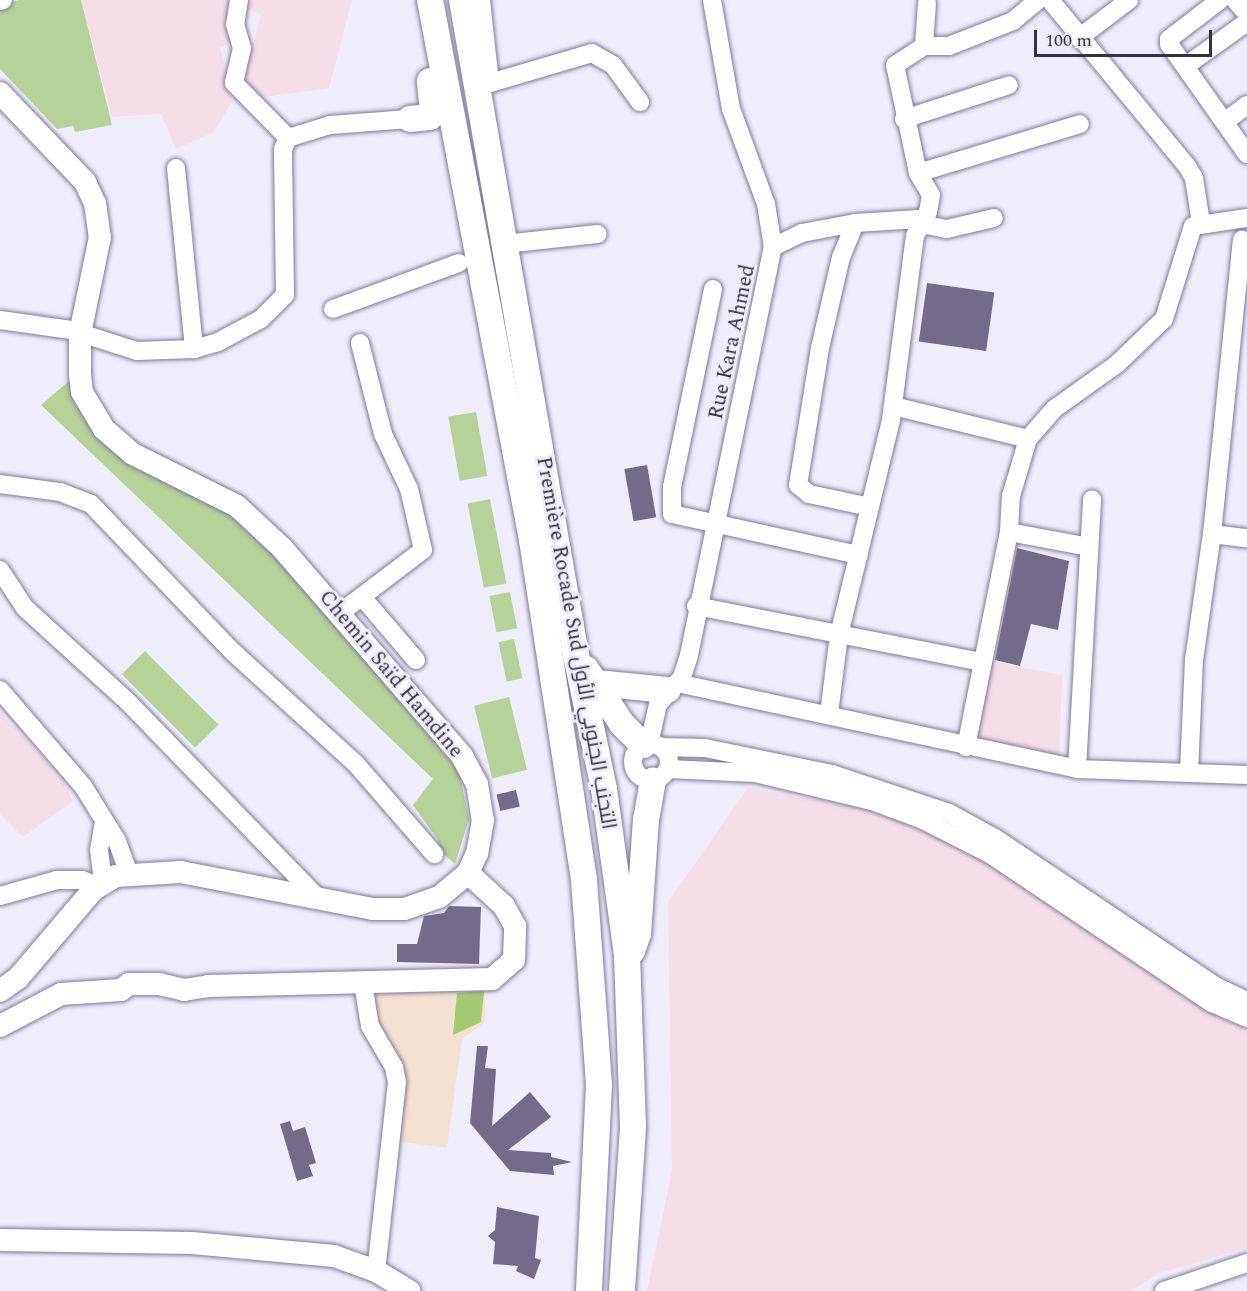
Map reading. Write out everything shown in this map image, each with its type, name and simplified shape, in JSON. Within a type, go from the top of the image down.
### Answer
[{"type":"highway","points":[[410,119],[430,117],[433,112],[421,0]]},
{"type":"highway","name":"Première Rocade Sud التجنب الجنوبي الأول","points":[[430,0],[468,261],[532,540],[584,880],[599,1085],[589,1291]]},
{"type":"highway","name":"Première Rocade Sud التجنب الجنوبي الأول","points":[[462,0],[576,655],[604,789],[627,955],[633,1128],[622,1291]]},
{"type":"highway","points":[[490,83],[503,240]]},
{"type":"highway","points":[[576,655],[621,724],[653,745]]},
{"type":"highway","points":[[596,683],[673,687]]},
{"type":"highway","points":[[627,955],[638,934],[646,820],[661,775]]},
{"type":"main road","name":"Chemin Saïd Hamdine","points":[[0,93],[10,112],[85,182],[95,203],[100,237],[80,334],[82,392],[115,442],[237,506],[340,613],[444,731],[472,772],[483,820],[468,873]]},
{"type":"main road","points":[[0,991],[18,978],[101,884],[128,872],[181,872],[373,909],[404,909],[439,897],[468,873],[504,906],[516,926],[516,954],[501,975],[482,981],[208,986],[184,990],[129,984],[121,990],[61,994],[0,1026]]},
{"type":"main road","points":[[0,1240],[231,1246],[340,1257],[376,1271],[409,1291]]},
{"type":"street","points":[[239,0],[235,24],[242,48],[234,83],[288,138]]},
{"type":"street","points":[[481,0],[490,83],[592,53],[613,64],[640,102]]},
{"type":"street","name":"Rue Kara Ahmed","points":[[653,745],[653,720],[685,670],[696,606],[773,248],[766,204],[731,109],[712,0]]},
{"type":"street","points":[[829,714],[839,635],[893,406],[910,266],[931,195],[918,173],[904,118],[896,65],[924,46],[949,46],[1013,21],[1038,0]]},
{"type":"street","points":[[1050,0],[1079,38],[1187,166],[1194,178],[1202,224]]},
{"type":"street","points":[[1079,38],[1129,0]]},
{"type":"street","points":[[1220,0],[1169,39],[1227,120],[1247,154]]},
{"type":"street","points":[[1235,0],[1247,14]]},
{"type":"street","points":[[924,46],[927,3]]},
{"type":"street","points":[[1187,65],[1247,22]]},
{"type":"street","points":[[904,118],[1009,85]]},
{"type":"street","points":[[1227,120],[1247,105]]},
{"type":"street","points":[[0,320],[80,334],[126,349],[194,349],[243,329],[285,295],[283,149],[288,138],[330,125],[410,119]]},
{"type":"street","points":[[918,173],[1080,124]]},
{"type":"street","points":[[176,168],[194,349]]},
{"type":"street","points":[[921,224],[947,229],[994,218]]},
{"type":"street","points":[[966,747],[1009,532],[1011,496],[1028,439],[1054,409],[1117,364],[1164,319],[1176,288],[1185,238],[1202,224],[1247,218]]},
{"type":"street","points":[[773,248],[802,233],[855,223],[919,219],[921,224]]},
{"type":"street","points":[[855,223],[841,257],[820,348],[798,485],[809,494],[870,507]]},
{"type":"street","points":[[503,240],[597,234]]},
{"type":"street","points":[[1189,773],[1194,660],[1212,534],[1242,240]]},
{"type":"street","points":[[333,309],[468,261]]},
{"type":"street","points":[[713,289],[670,504],[673,515],[859,555]]},
{"type":"street","points":[[340,613],[415,560],[423,544],[409,489],[383,435],[360,343]]},
{"type":"street","points":[[893,406],[1028,439]]},
{"type":"street","points":[[0,484],[60,492],[91,504],[233,652],[355,763],[434,854]]},
{"type":"street","points":[[1077,770],[1092,499]]},
{"type":"street","points":[[1009,532],[1089,547]]},
{"type":"street","points":[[1212,534],[1247,538]]},
{"type":"street","points":[[0,570],[26,608],[128,702],[320,900]]},
{"type":"street","points":[[362,597],[416,660]]},
{"type":"street","points":[[696,606],[982,662]]},
{"type":"street","points":[[673,687],[829,714],[966,747],[1077,770],[1247,775]]},
{"type":"street","points":[[0,690],[67,765],[117,841],[128,872]]},
{"type":"street","points":[[653,745],[669,758],[661,775]]},
{"type":"street","points":[[1247,1001],[1215,986],[995,838],[949,813],[832,774],[705,748],[653,745],[634,755],[633,767],[641,778],[661,775],[755,773],[872,801],[921,819],[990,854],[1212,1003],[1247,1018]]},
{"type":"street","points":[[0,896],[57,880],[82,880],[101,884],[99,850],[104,823]]},
{"type":"street","points":[[363,983],[370,1026],[394,1067],[397,1082],[376,1271]]},
{"type":"street","points":[[1164,1291],[1247,1263]]},
{"type":"shaded area","points":[[81,0],[234,0],[237,43],[220,47],[232,101],[214,132],[176,149],[161,114],[112,117]]},
{"type":"shaded area","points":[[243,0],[352,0],[329,88],[259,98],[242,89],[261,14],[241,7]]},
{"type":"shaded area","points":[[979,659],[1062,675],[1059,761],[966,744]]},
{"type":"shaded area","points":[[0,712],[61,777],[73,801],[23,837],[0,814]]},
{"type":"shaded area","points":[[748,788],[894,814],[989,859],[1247,1026],[1247,1248],[1157,1274],[1132,1291],[647,1291],[672,1171],[668,902]]},
{"type":"shaded area","points":[[485,985],[485,1022],[462,1039],[447,1148],[396,1141],[401,1086],[382,1039],[370,988]]},
{"type":"green space","points":[[19,0],[81,0],[112,125],[75,132],[73,126],[57,129],[0,69],[0,6]]},
{"type":"green space","points":[[70,380],[74,403],[104,444],[135,466],[216,502],[259,536],[459,771],[469,819],[455,864],[439,850],[438,840],[413,805],[433,779],[41,405]]},
{"type":"green space","points":[[476,412],[487,476],[460,481],[448,417]]},
{"type":"green space","points":[[490,499],[506,583],[484,588],[467,503]]},
{"type":"green space","points":[[510,592],[517,628],[496,632],[489,596]]},
{"type":"green space","points":[[514,639],[522,678],[507,681],[498,642]]},
{"type":"green space","points":[[145,651],[219,725],[195,748],[122,674]]},
{"type":"green space","points":[[509,697],[527,770],[492,778],[474,706]]},
{"type":"green space","points":[[484,991],[481,1022],[453,1035],[457,993]]},
{"type":"building","points":[[927,283],[994,292],[986,351],[919,341]]},
{"type":"building","points":[[647,465],[656,517],[634,521],[624,469]]},
{"type":"building","points":[[1017,548],[1069,561],[1058,630],[1031,624],[1020,666],[995,660]]},
{"type":"building","points":[[516,790],[520,807],[500,811],[497,794]]},
{"type":"building","points":[[449,906],[481,907],[479,964],[397,962],[397,944],[417,944],[424,916],[444,913]]},
{"type":"building","points":[[477,1046],[488,1046],[485,1068],[496,1069],[492,1126],[530,1092],[551,1117],[508,1150],[551,1153],[551,1157],[572,1162],[553,1166],[554,1175],[510,1171],[470,1123]]},
{"type":"building","points":[[290,1121],[293,1131],[305,1127],[316,1163],[309,1165],[313,1176],[297,1181],[280,1124]]},
{"type":"building","points":[[497,1207],[539,1216],[535,1258],[541,1260],[534,1279],[516,1271],[518,1266],[493,1264],[495,1242],[488,1236],[495,1230]]}]
